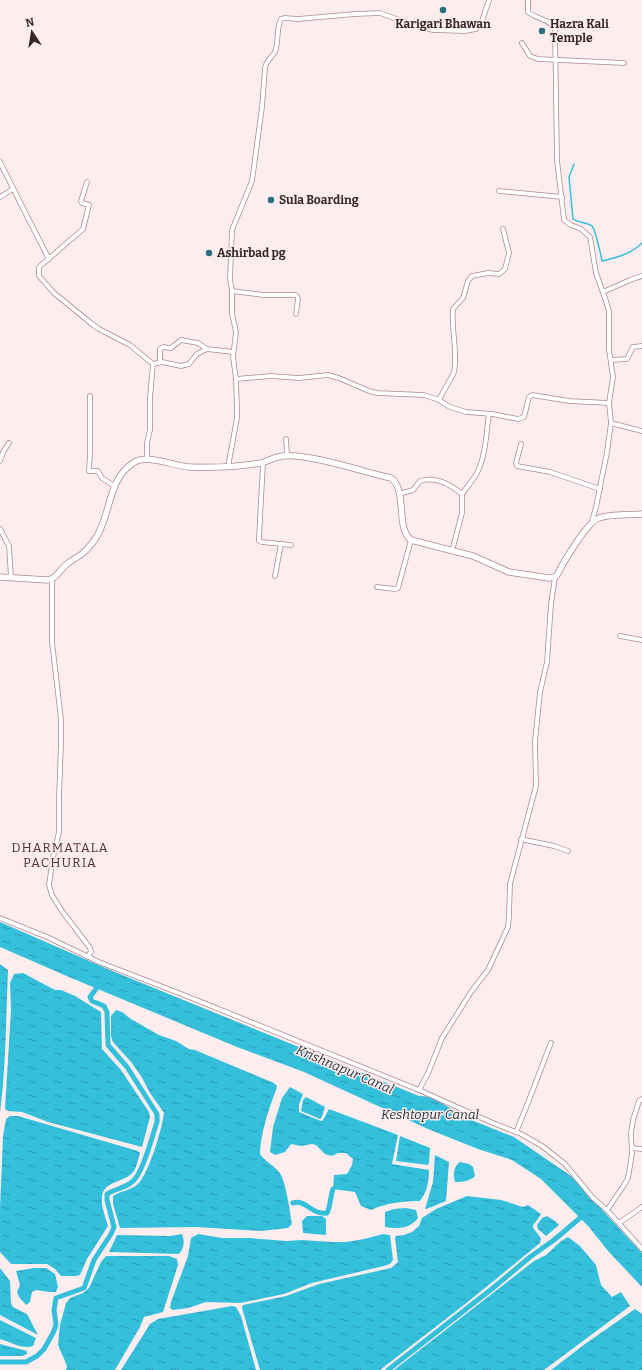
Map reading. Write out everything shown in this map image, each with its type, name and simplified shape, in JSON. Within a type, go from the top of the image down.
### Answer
[{"type":"street","points":[[228,467],[236,418],[236,379],[233,352],[236,332],[232,313],[230,274],[232,230],[252,181],[262,107],[265,68],[266,63],[276,48],[281,19],[285,18],[298,20],[380,13],[413,25],[433,30],[465,31],[476,29],[481,24],[489,0]]},
{"type":"street","points":[[419,1090],[429,1071],[442,1038],[471,992],[488,970],[508,927],[510,884],[536,786],[535,741],[540,692],[547,662],[551,604],[555,577],[569,553],[592,521],[600,489],[611,423],[609,403],[613,382],[609,350],[609,311],[596,273],[590,237],[581,229],[571,226],[564,220],[557,160],[555,29],[550,23],[531,15],[528,12],[528,0]]},
{"type":"street","points":[[522,43],[530,56],[538,59],[624,63]]},
{"type":"street","points":[[0,162],[49,259]]},
{"type":"street","points":[[87,182],[81,202],[89,205],[83,228],[39,267],[38,274],[54,293],[92,324],[130,345],[153,364]]},
{"type":"street","points":[[0,197],[13,189]]},
{"type":"street","points":[[499,191],[562,196]]},
{"type":"street","points":[[439,400],[451,377],[454,367],[453,309],[463,298],[468,281],[472,276],[488,273],[499,274],[505,269],[509,252],[503,229]]},
{"type":"street","points":[[603,292],[642,276]]},
{"type":"street","points":[[232,290],[264,295],[297,296],[296,314]]},
{"type":"street","points":[[160,362],[160,349],[164,347],[171,348],[181,340],[198,343],[207,349],[233,352]]},
{"type":"street","points":[[611,360],[627,359],[633,347],[642,346]]},
{"type":"street","points":[[153,364],[160,362],[181,366],[189,364],[197,354],[207,349]]},
{"type":"street","points":[[147,459],[153,364]]},
{"type":"street","points":[[236,379],[271,376],[299,378],[328,375],[377,393],[420,394],[439,400],[454,408],[469,412],[518,419],[524,417],[529,397],[532,395],[569,401],[609,403]]},
{"type":"street","points":[[90,396],[89,470],[98,471],[102,478],[114,486]]},
{"type":"street","points":[[452,551],[462,513],[462,494],[474,478],[482,461],[489,414]]},
{"type":"street","points":[[611,423],[642,431]]},
{"type":"street","points":[[286,439],[287,456]]},
{"type":"street","points":[[0,461],[3,452],[9,443]]},
{"type":"street","points":[[521,444],[516,463],[517,466],[550,472],[600,489]]},
{"type":"street","points":[[0,577],[52,579],[56,577],[65,565],[85,551],[98,534],[104,522],[117,480],[132,463],[141,459],[180,466],[228,467],[263,463],[279,456],[287,456],[323,460],[391,478],[394,481],[399,494],[405,533],[411,540],[473,556],[516,573],[549,578],[555,577]]},
{"type":"street","points":[[263,463],[258,538],[262,542],[291,545]]},
{"type":"street","points":[[399,494],[413,490],[420,481],[424,480],[443,481],[462,494]]},
{"type":"street","points":[[592,521],[606,516],[642,514]]},
{"type":"street","points":[[0,529],[9,546],[11,578]]},
{"type":"street","points":[[377,587],[398,588],[411,540]]},
{"type":"street","points":[[275,576],[281,544]]},
{"type":"street","points":[[52,579],[52,642],[61,719],[61,743],[59,832],[53,857],[49,885],[52,895],[62,911],[90,948],[91,951],[88,957]]},
{"type":"street","points":[[620,636],[642,640]]},
{"type":"street","points":[[521,839],[554,846],[568,851]]},
{"type":"street","points":[[0,918],[88,957],[419,1090],[516,1132],[542,1146],[565,1164],[593,1198],[607,1210],[642,1249]]},
{"type":"street","points":[[516,1132],[551,1043]]},
{"type":"street","points":[[607,1210],[628,1178],[632,1148],[630,1137],[633,1120],[639,1101],[642,1099]]},
{"type":"street","points":[[632,1148],[642,1149]]},
{"type":"street","points":[[619,1223],[642,1207]]},
{"type":"water","name":"Keshtopur Canal","points":[[0,922],[110,970],[419,1096],[431,1097],[469,1119],[514,1137],[571,1176],[642,1253],[642,1287],[608,1251],[589,1227],[541,1179],[512,1160],[478,1149],[428,1129],[304,1072],[237,1047],[0,947]]},
{"type":"water","points":[[0,964],[8,970],[5,1060],[0,1113]]},
{"type":"water","points":[[23,973],[55,990],[61,990],[75,996],[101,1012],[102,1049],[121,1070],[149,1112],[150,1117],[142,1147],[48,1122],[22,1112],[8,1111],[5,1109],[11,1010],[10,983],[14,974]]},
{"type":"water","points":[[116,1010],[122,1012],[159,1035],[176,1041],[189,1049],[195,1050],[274,1083],[277,1086],[263,1129],[260,1154],[279,1172],[284,1182],[292,1224],[288,1228],[261,1231],[196,1227],[120,1228],[113,1204],[113,1196],[135,1186],[142,1178],[154,1150],[161,1129],[164,1113],[131,1062],[113,1042],[111,1036],[111,1016]]},
{"type":"water","points":[[290,1087],[303,1094],[299,1105],[299,1112],[321,1121],[329,1109],[398,1135],[392,1164],[429,1170],[427,1187],[420,1201],[395,1203],[371,1210],[361,1206],[355,1192],[333,1189],[334,1175],[347,1174],[352,1165],[353,1159],[346,1153],[338,1153],[332,1156],[325,1154],[316,1145],[312,1144],[301,1146],[291,1144],[285,1152],[275,1155],[270,1152],[273,1127],[282,1098]]},
{"type":"water","points":[[306,1097],[325,1107],[320,1119],[301,1111],[303,1100]]},
{"type":"water","points":[[10,1116],[18,1116],[138,1151],[140,1153],[134,1171],[126,1178],[110,1185],[103,1192],[102,1205],[108,1226],[87,1259],[80,1275],[61,1276],[55,1269],[47,1264],[11,1264],[0,1252],[3,1136],[6,1119]]},
{"type":"water","points":[[400,1136],[430,1148],[428,1165],[396,1161]]},
{"type":"water","points":[[435,1155],[449,1162],[446,1201],[425,1209],[433,1182]]},
{"type":"water","points":[[460,1162],[469,1164],[473,1167],[475,1176],[466,1181],[455,1182],[454,1171]]},
{"type":"water","points":[[467,1196],[501,1200],[523,1207],[528,1205],[541,1214],[533,1226],[534,1230],[541,1238],[540,1243],[469,1301],[380,1370],[260,1370],[242,1308],[243,1305],[286,1296],[319,1284],[391,1268],[398,1262],[396,1236],[412,1232],[419,1226],[422,1218],[436,1209]]},
{"type":"water","points":[[406,1208],[416,1210],[418,1218],[415,1222],[403,1227],[385,1227],[385,1212],[394,1209]]},
{"type":"water","points":[[307,1216],[322,1216],[326,1219],[326,1235],[303,1233],[302,1221]]},
{"type":"water","points":[[547,1216],[559,1225],[546,1236],[538,1229],[537,1225],[542,1218]]},
{"type":"water","points":[[182,1234],[184,1245],[179,1254],[109,1252],[117,1235],[170,1236]]},
{"type":"water","points":[[198,1234],[222,1238],[346,1242],[383,1234],[390,1235],[393,1260],[390,1264],[384,1266],[312,1283],[284,1294],[240,1303],[206,1302],[188,1308],[173,1310],[170,1308],[171,1302],[188,1256],[191,1238]]},
{"type":"water","points":[[568,1237],[580,1246],[596,1265],[601,1285],[612,1297],[621,1292],[630,1306],[544,1370],[394,1370],[534,1261],[546,1255],[561,1241]]},
{"type":"water","points":[[106,1256],[169,1256],[177,1259],[178,1265],[163,1312],[144,1317],[140,1327],[115,1370],[66,1370],[67,1366],[58,1345],[60,1325],[66,1303],[70,1298],[83,1293],[89,1288],[101,1262]]},
{"type":"water","points":[[0,1268],[10,1281],[11,1303],[13,1307],[27,1314],[38,1335],[0,1315]]},
{"type":"water","points":[[46,1268],[55,1274],[58,1287],[56,1292],[36,1290],[32,1292],[30,1302],[26,1305],[19,1297],[17,1292],[20,1285],[16,1271]]},
{"type":"water","points":[[232,1306],[236,1307],[241,1316],[256,1370],[121,1370],[150,1324],[158,1319]]},
{"type":"water","points":[[635,1309],[642,1314],[642,1370],[551,1370],[585,1344]]},
{"type":"water","points":[[0,1320],[36,1338],[33,1346],[25,1347],[0,1339]]},
{"type":"water","points":[[0,1344],[27,1351],[27,1354],[22,1356],[0,1356]]},
{"type":"waterway","points":[[574,164],[569,177],[573,219],[592,226],[602,261],[628,253],[642,243]]},
{"type":"waterway","points":[[0,1362],[26,1362],[37,1356],[44,1349],[56,1325],[54,1310],[56,1298],[84,1288],[94,1260],[114,1227],[107,1200],[107,1194],[129,1184],[136,1178],[150,1145],[157,1122],[157,1114],[127,1067],[108,1045],[107,1012],[104,1006],[92,1001],[90,997],[96,989]]},
{"type":"waterway","points":[[293,1203],[302,1203],[317,1212],[327,1213],[333,1189]]},
{"type":"waterway","points":[[388,1370],[580,1218]]},
{"type":"place","name":"Karigari Bhawan","points":[[443,10]]},
{"type":"place","name":"Hazra Kali Temple","points":[[542,31]]},
{"type":"place","name":"Sula Boarding","points":[[271,200]]},
{"type":"place","name":"Ashirbad pg","points":[[209,253]]},
{"type":"district","name":"DHARMATALA PACHURIA","points":[[60,854]]},
{"type":"water label","name":"Krishnapur Canal","points":[[345,1069]]}]
